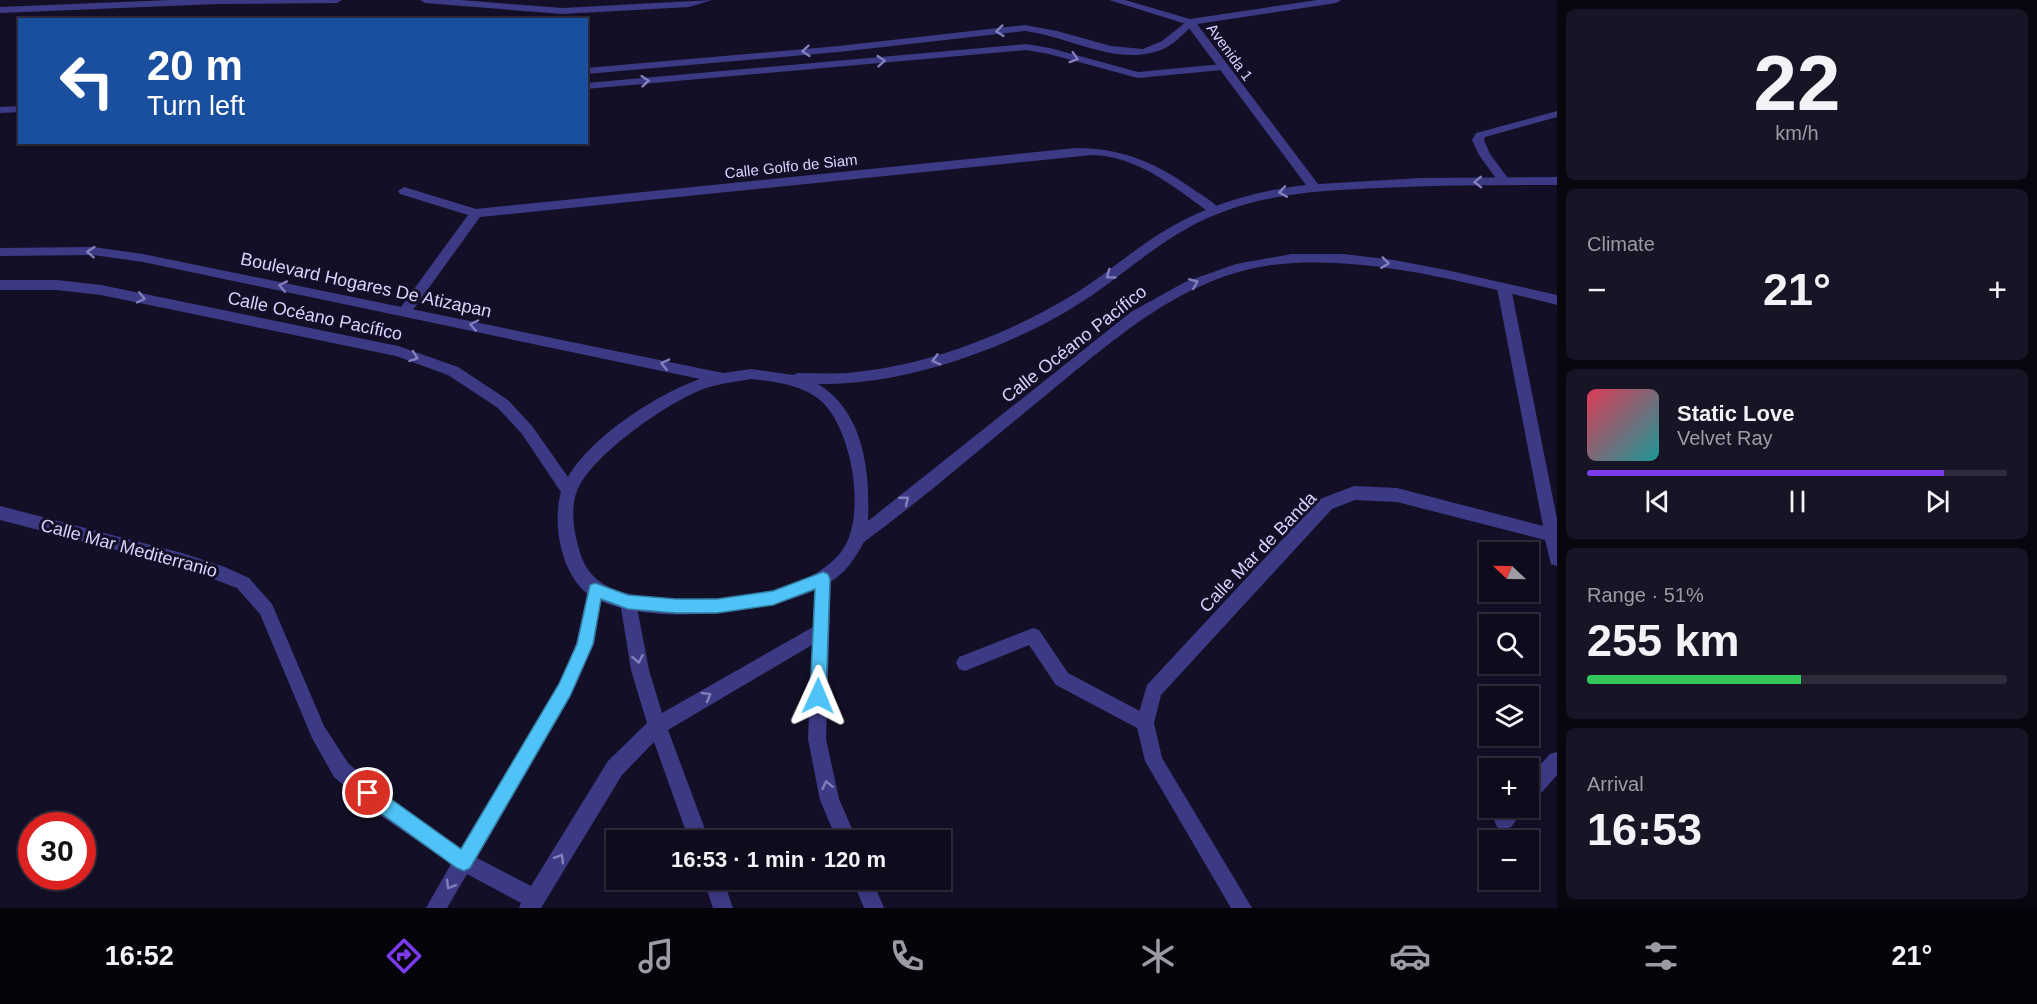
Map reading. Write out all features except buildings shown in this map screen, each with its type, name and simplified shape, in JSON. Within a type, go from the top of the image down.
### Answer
[{"type":"street","points":[[0,10],[217,1],[337,0]]},
{"type":"street","points":[[425,0],[562,11],[689,4],[707,0]]},
{"type":"street","points":[[588,86],[1026,47],[1050,51],[1125,73],[1153,75],[1166,61],[1190,22],[1114,0]]},
{"type":"street","name":"Avenida 1","points":[[1314,187],[1190,22],[1335,0]]},
{"type":"street","points":[[1025,28],[1026,47]]},
{"type":"street","points":[[588,71],[1025,28],[1051,31],[1128,53],[1139,53],[1166,61],[1222,67]]},
{"type":"street","points":[[839,48],[844,64]]},
{"type":"street","points":[[0,111],[18,110]]},
{"type":"street","points":[[1504,181],[1485,155],[1478,140],[1480,135],[1557,114]]},
{"type":"street","name":"Calle Golfo de Siam","points":[[476,213],[1076,152],[1109,153],[1141,162],[1170,178],[1214,210]]},
{"type":"street","points":[[792,378],[818,390],[835,405],[848,429],[859,462],[862,493],[859,537],[845,560],[823,579],[773,598],[717,606],[676,606],[628,602],[595,590],[579,572],[569,545],[566,516],[568,491],[590,461],[618,435],[677,394],[722,378],[751,374],[792,378],[855,377],[916,365],[981,347],[1025,328],[1079,298],[1184,224],[1214,210],[1251,198],[1314,187],[1557,181]]},
{"type":"street","points":[[404,191],[476,213],[405,311]]},
{"type":"street","name":"Boulevard Hogares De Atizapan","points":[[0,252],[36,250],[93,252],[143,258],[722,378]]},
{"type":"street","name":"Calle Océano Pacífico","points":[[859,537],[1136,315],[1164,296],[1206,278],[1248,264],[1304,257],[1340,257],[1402,265],[1557,300]]},
{"type":"street","name":"Calle Océano Pacífico","points":[[0,285],[57,285],[100,290],[398,351],[453,371],[503,404],[527,430],[568,491]]},
{"type":"street","points":[[1504,288],[1557,559]]},
{"type":"street","name":"Calle Mar de Banda","points":[[1145,723],[1154,691],[1326,504],[1354,493],[1397,495],[1552,535]]},
{"type":"street","name":"Calle Mar Mediterranio","points":[[0,513],[182,560],[219,572],[243,583],[266,609],[318,732],[341,770],[381,804],[464,862],[532,903]]},
{"type":"street","points":[[823,579],[819,632],[817,739],[830,800],[843,830]]},
{"type":"street","points":[[436,908],[565,690],[585,644],[595,590]]},
{"type":"street","points":[[628,602],[640,670],[657,726],[695,830]]},
{"type":"street","points":[[532,903],[615,768],[657,726],[819,632]]},
{"type":"street","points":[[965,663],[1033,636],[1062,679],[1145,723],[1154,761],[1242,908]]},
{"type":"street","points":[[1539,781],[1557,761]]},
{"type":"street","points":[[717,890],[723,908]]},
{"type":"street","points":[[867,890],[874,908]]},
{"type":"route","points":[[368,793],[464,862],[565,690],[585,644],[595,590],[628,602],[676,606],[717,606],[773,598],[823,579],[818,696]]}]
